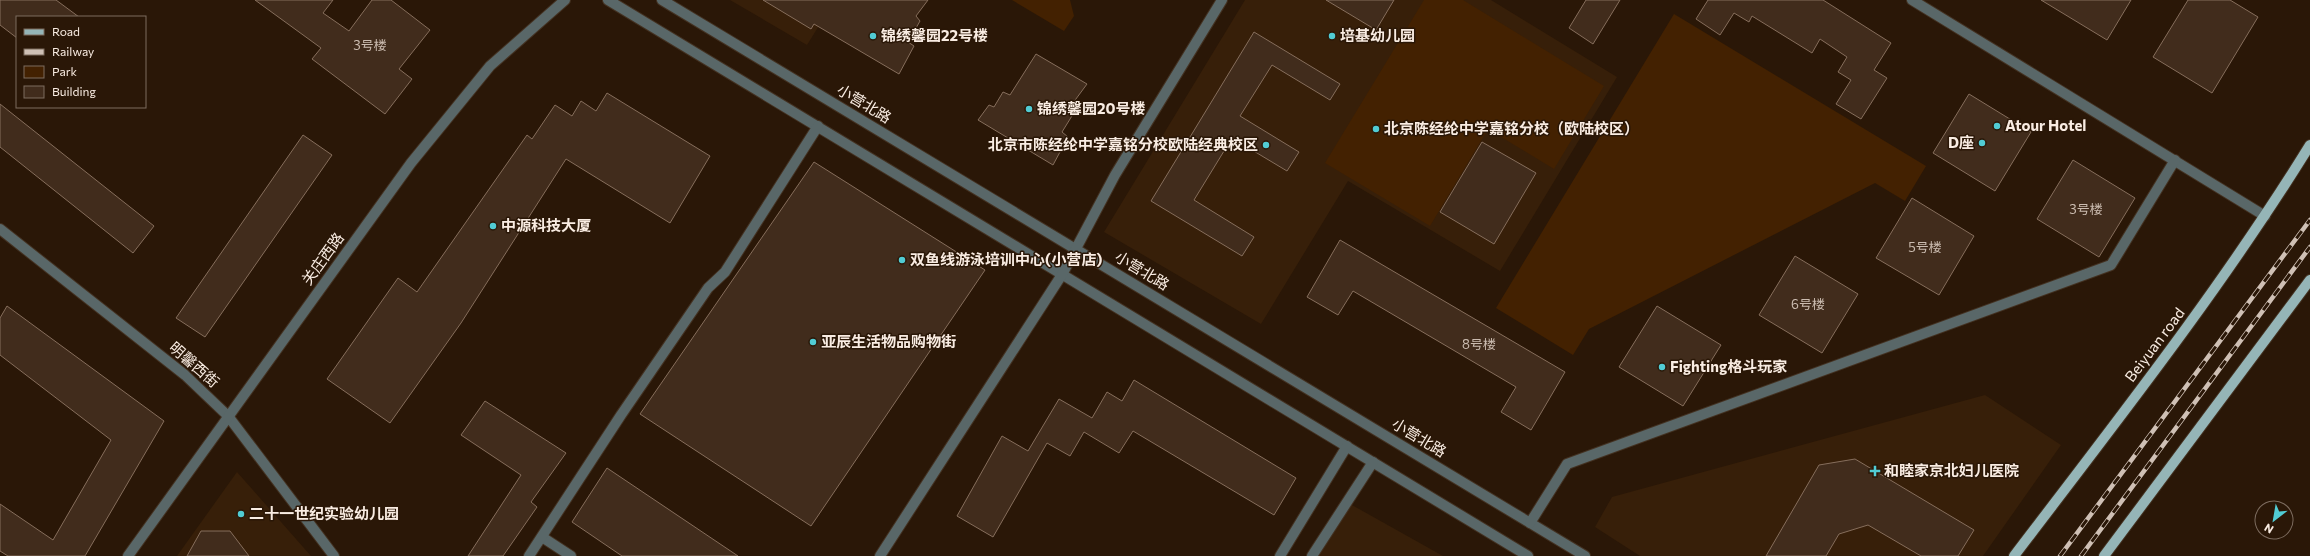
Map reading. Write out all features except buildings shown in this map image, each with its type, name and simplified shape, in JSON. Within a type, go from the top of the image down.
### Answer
[{"type":"main road","name":"Beiyuan road","points":[[2014,556],[2184,334],[2265,216],[2310,145]]},
{"type":"main road","points":[[2104,556],[2310,280]]},
{"type":"street","name":"关庄西路","points":[[128,556],[411,163],[490,66],[565,0]]},
{"type":"street","points":[[608,0],[1063,273],[1528,556]]},
{"type":"street","name":"小营北路","points":[[662,0],[1585,556]]},
{"type":"street","points":[[880,556],[1063,273],[1115,175],[1222,0]]},
{"type":"street","points":[[1912,0],[2265,216]]},
{"type":"street","points":[[529,556],[621,415],[708,288],[724,272],[818,126]]},
{"type":"street","points":[[1530,523],[1567,464],[2111,265],[2174,160]]},
{"type":"street","name":"明馨西街","points":[[0,229],[185,375],[228,416],[334,556]]},
{"type":"street","points":[[1280,556],[1347,446]]},
{"type":"street","points":[[1312,556],[1373,462]]},
{"type":"street","points":[[542,537],[571,556]]},
{"type":"shaded area","points":[[730,0],[835,0],[807,45]]},
{"type":"shaded area","name":"北京陈经纶中学嘉铭分校（欧陆校区）","points":[[1245,0],[1491,0],[1617,77],[1500,271],[1348,181],[1261,324],[1104,232]]},
{"type":"shaded area","name":"和睦家京北妇儿医院","points":[[1985,395],[2061,445],[1983,556],[1640,556],[1595,527],[1612,497]]},
{"type":"shaded area","name":"二十一世纪实验幼儿园","points":[[237,472],[311,556],[177,556]]},
{"type":"shaded area","points":[[1343,500],[1443,556],[1309,556]]},
{"type":"green space","points":[[1012,0],[1070,0],[1074,16],[1064,31]]},
{"type":"green space","points":[[1424,0],[1463,0],[1604,86],[1554,169],[1488,129],[1430,226],[1325,163]]},
{"type":"green space","points":[[1674,14],[1926,166],[1905,201],[1875,183],[1589,329],[1573,355],[1496,308]]},
{"type":"railway","points":[[2060,556],[2310,220]]},
{"type":"railway","points":[[2081,556],[2310,247]]},
{"type":"place","name":"锦绣馨园22号楼","points":[[873,36]]},
{"type":"place","name":"培基幼儿园","points":[[1332,36]]},
{"type":"place","name":"锦绣馨园20号楼","points":[[1029,109]]},
{"type":"place","name":"Atour Hotel","points":[[1997,126]]},
{"type":"place","name":"北京陈经纶中学嘉铭分校（欧陆校区）","points":[[1376,129]]},
{"type":"place","name":"D座","points":[[1982,143]]},
{"type":"place","name":"北京市陈经纶中学嘉铭分校欧陆经典校区","points":[[1266,145]]},
{"type":"place","name":"中源科技大厦","points":[[493,226]]},
{"type":"place","name":"双鱼线游泳培训中心(小营店)","points":[[902,260]]},
{"type":"place","name":"亚辰生活物品购物街","points":[[813,342]]},
{"type":"place","name":"Fighting格斗玩家","points":[[1662,367]]},
{"type":"place","name":"和睦家京北妇儿医院","points":[[1875,471]]},
{"type":"place","name":"二十一世纪实验幼儿园","points":[[241,514]]}]
